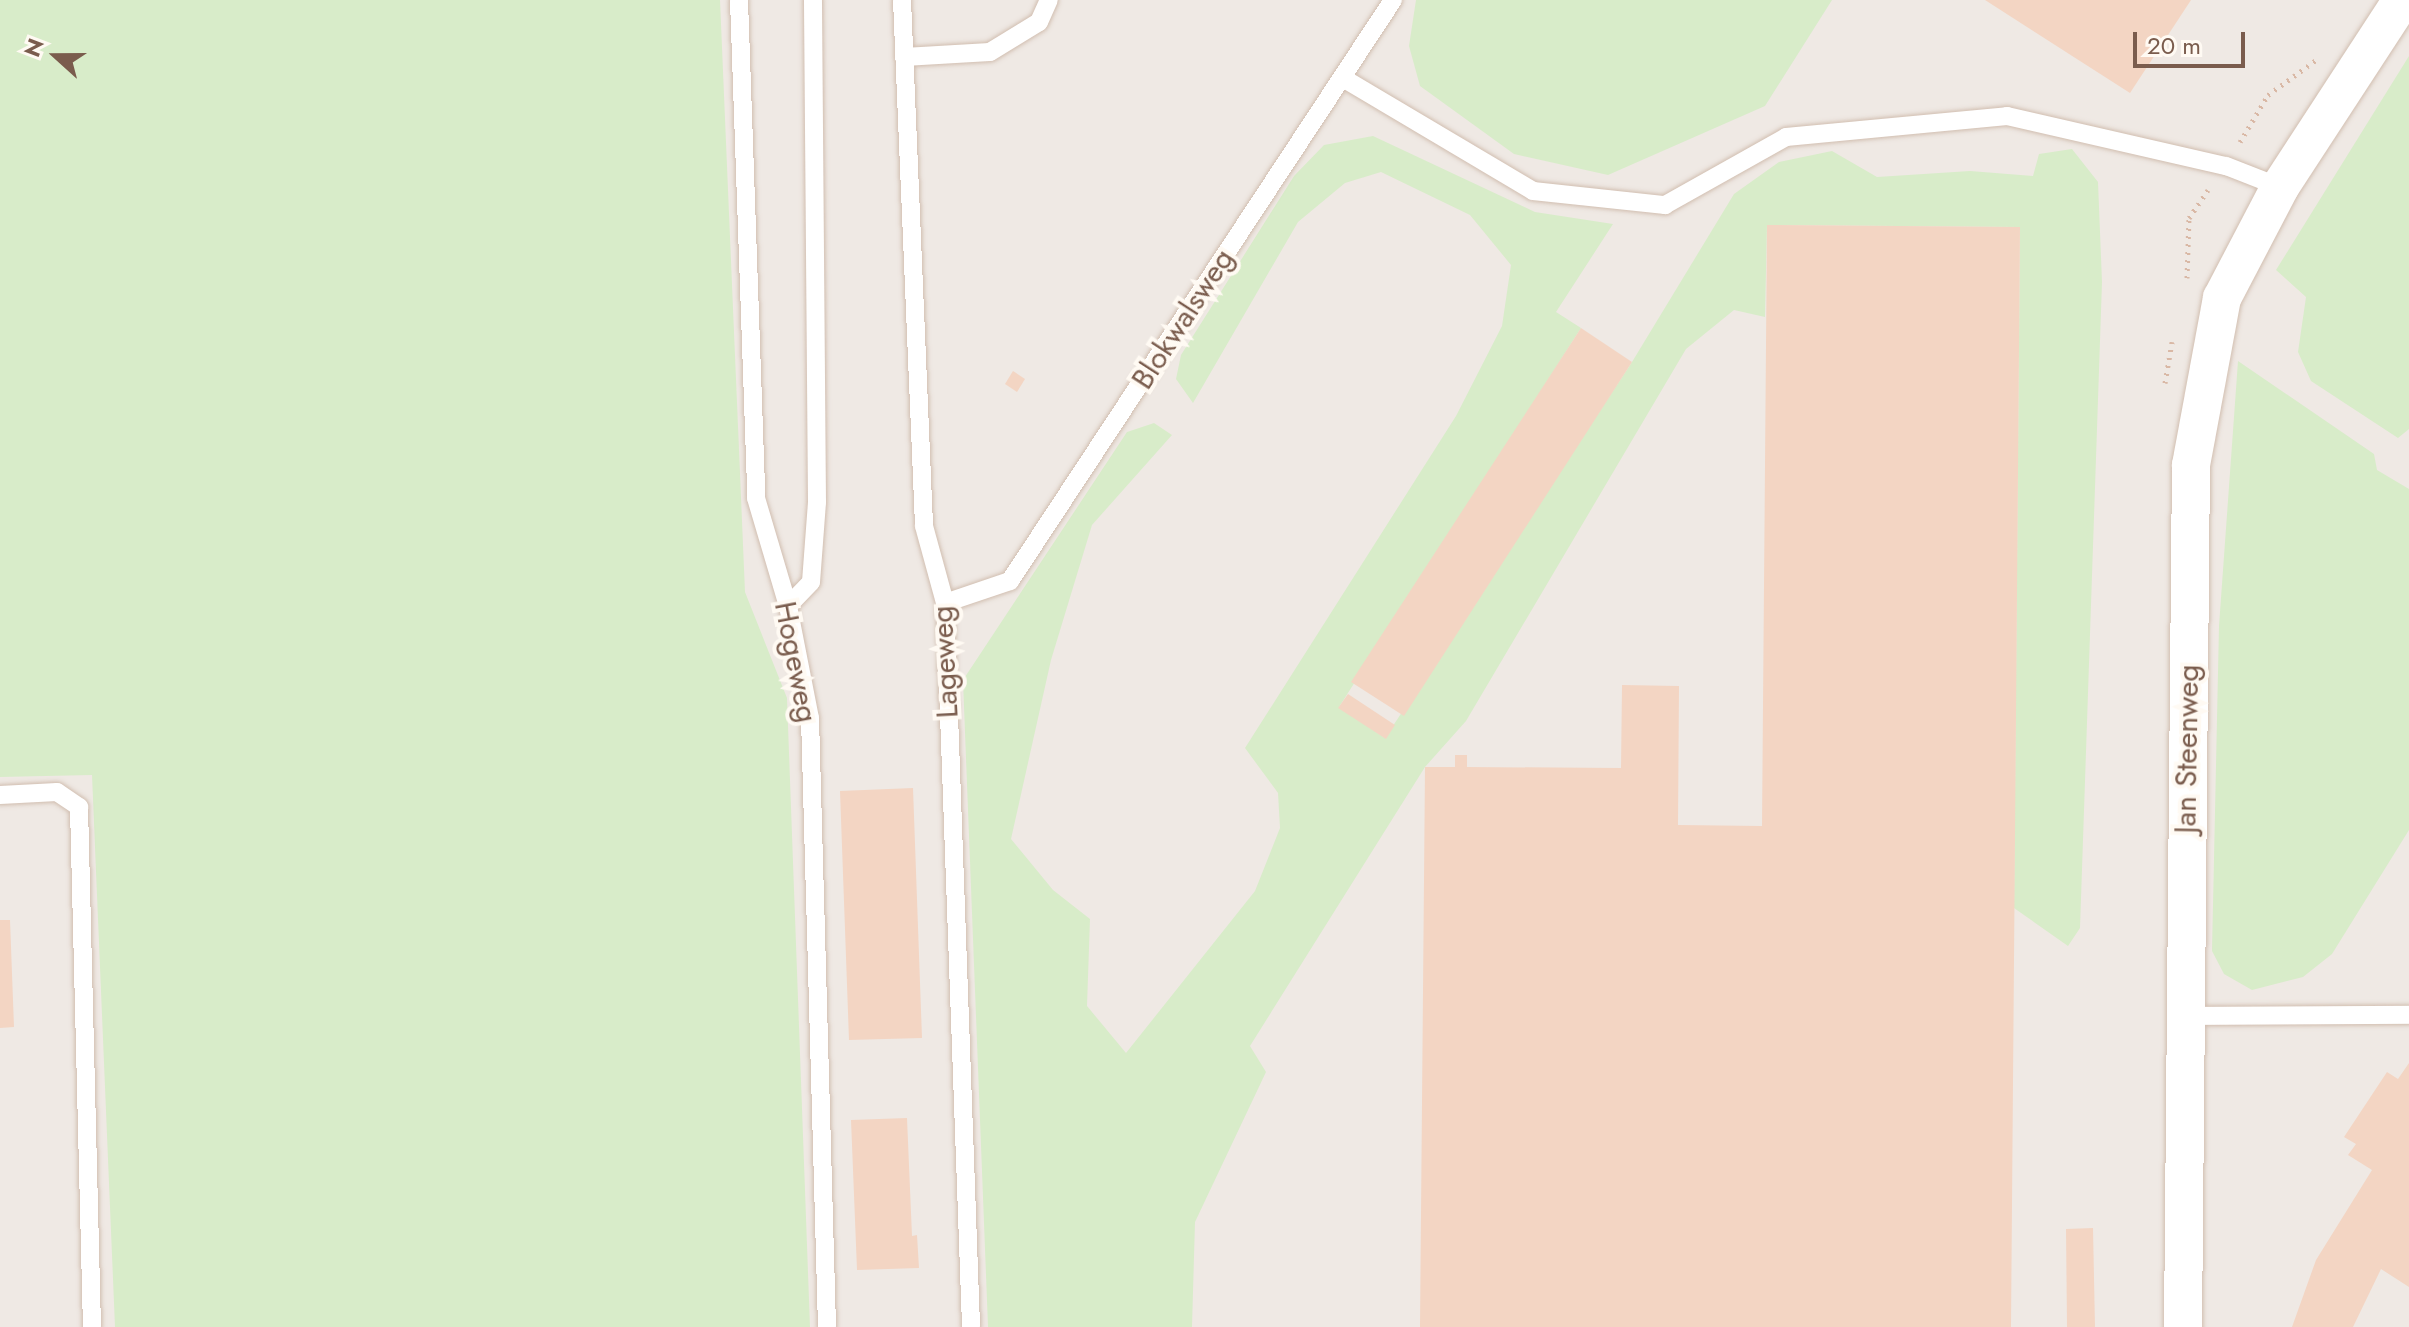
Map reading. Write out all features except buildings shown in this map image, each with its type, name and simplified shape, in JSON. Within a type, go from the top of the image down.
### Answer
[{"type":"street","name":"Jan Steenweg","points":[[2183,1327],[2191,465],[2222,298],[2280,187],[2402,0]]},
{"type":"lane","name":"Hogeweg","points":[[739,0],[756,498],[788,606],[810,718],[827,1327]]},
{"type":"lane","points":[[788,606],[811,582],[817,502],[813,0]]},
{"type":"lane","name":"Lageweg","points":[[902,0],[924,526],[945,603],[971,1327]]},
{"type":"lane","points":[[904,57],[990,52],[1039,22],[1049,0]]},
{"type":"lane","name":"Blokwalsweg","points":[[945,603],[1010,581],[1393,0]]},
{"type":"lane","points":[[1343,78],[1533,191],[1665,205],[1786,137],[2007,116],[2226,166],[2280,187]]},
{"type":"lane","points":[[0,795],[57,792],[79,807],[92,1327]]},
{"type":"lane","points":[[2187,1016],[2409,1015]]},
{"type":"path","points":[[2226,166],[2268,95],[2318,58],[2326,47]]},
{"type":"shaded area","points":[[0,0],[2409,0],[2409,1327],[0,1327]]},
{"type":"green space","points":[[0,0],[720,0],[745,592],[787,698],[810,1327],[115,1327],[92,775],[0,777]]},
{"type":"green space","points":[[1416,0],[1832,0],[1765,106],[1608,175],[1514,154],[1420,86],[1409,46]]},
{"type":"green space","points":[[2409,56],[2409,429],[2398,438],[2311,381],[2298,352],[2306,297],[2276,270]]},
{"type":"green space","points":[[1373,136],[1535,212],[1613,224],[1556,312],[1581,328],[1339,707],[1385,738],[1632,362],[1734,194],[1779,162],[1832,151],[1877,177],[1970,171],[2033,176],[2039,154],[2072,149],[2098,182],[2102,282],[2080,928],[2068,946],[2014,908],[2020,227],[1767,225],[1765,317],[1734,310],[1686,349],[1466,721],[1425,767],[1250,1046],[1266,1072],[1195,1222],[1192,1327],[988,1327],[963,680],[1127,432],[1154,423],[1172,435],[1092,525],[1051,660],[1011,839],[1053,890],[1090,919],[1087,1006],[1126,1053],[1255,891],[1280,828],[1278,793],[1245,748],[1456,416],[1502,326],[1511,265],[1470,215],[1381,172],[1345,183],[1298,222],[1193,403],[1176,379],[1181,355],[1294,176],[1324,145]]},
{"type":"green space","points":[[2238,361],[2374,454],[2377,470],[2409,489],[2409,830],[2332,954],[2303,977],[2252,990],[2224,974],[2212,951],[2219,626]]}]
